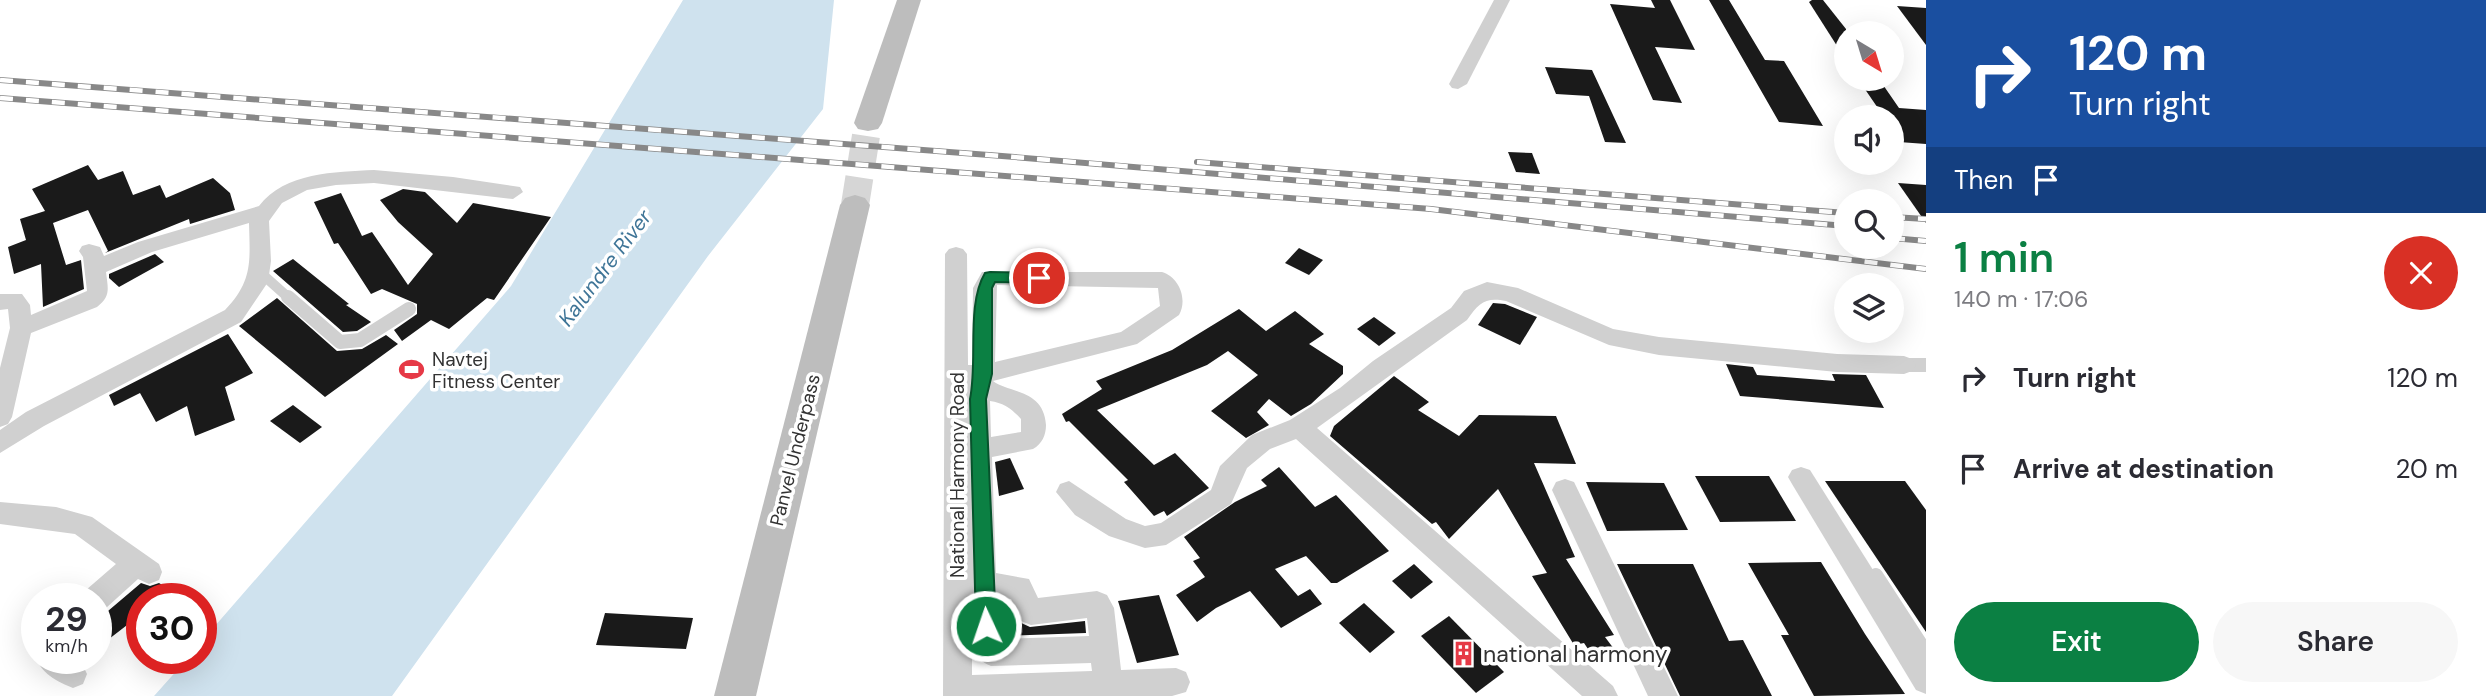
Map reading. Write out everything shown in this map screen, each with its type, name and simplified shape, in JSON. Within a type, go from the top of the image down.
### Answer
[{"type":"main road","points":[[868,123],[909,0]]},
{"type":"main road","name":"Panvel Underpass","points":[[735,696],[855,205]]},
{"type":"street","points":[[1458,84],[1502,0]]},
{"type":"street","points":[[0,443],[35,419],[233,316],[248,301],[262,274],[259,220],[262,212],[272,201],[298,185],[336,177],[451,183],[513,192]]},
{"type":"street","points":[[21,328],[89,301],[98,294],[93,259],[145,247],[262,212]]},
{"type":"street","name":"National Harmony Road","points":[[956,254],[957,374],[971,584],[958,692]]},
{"type":"street","points":[[982,383],[1129,338],[1171,309],[1168,284],[1162,280],[990,277],[984,288],[982,383],[971,584],[987,648],[991,653],[1105,649]]},
{"type":"street","points":[[957,288],[984,288]]},
{"type":"street","points":[[1069,492],[1084,506],[1118,528],[1145,537],[1166,534],[1222,496],[1229,473],[1238,461],[1261,442],[1299,427],[1348,396],[1381,366],[1459,314],[1472,297],[1487,290],[1510,294],[1609,337],[1659,346],[1837,363],[1915,365]]},
{"type":"street","points":[[0,302],[14,300],[19,304],[21,328],[0,417]]},
{"type":"street","points":[[957,374],[1011,393],[1033,416],[1033,435],[1029,440],[1014,445],[979,447]]},
{"type":"street","points":[[1299,427],[1603,696]]},
{"type":"street","points":[[1807,477],[1926,680]]},
{"type":"street","points":[[1564,490],[1662,696]]},
{"type":"street","points":[[0,513],[78,522],[105,537],[142,569],[112,589]]},
{"type":"street","points":[[971,584],[1019,587],[1031,612],[1097,604],[1100,608],[1108,684]]},
{"type":"street","points":[[958,692],[1176,682]]},
{"type":"lane","points":[[262,274],[340,342],[360,340],[409,309]]},
{"type":"lane","points":[[1807,477],[1926,652]]},
{"type":"water","name":"Kalundre River","points":[[683,0],[834,0],[823,109],[708,256],[392,696],[154,696],[174,674],[217,674],[217,624],[511,286]]},
{"type":"building","points":[[1651,0],[1670,0],[1695,50],[1655,47],[1682,103],[1653,100],[1610,4],[1655,8]]},
{"type":"building","points":[[1709,0],[1729,0],[1765,60],[1784,61],[1823,126],[1779,122]]},
{"type":"building","points":[[1823,0],[1840,21],[1834,21],[1834,41],[1809,2]]},
{"type":"building","points":[[1897,6],[1926,8],[1926,45]]},
{"type":"building","points":[[1545,67],[1592,70],[1626,143],[1605,142],[1589,96],[1556,94]]},
{"type":"building","points":[[1866,91],[1887,91],[1897,105],[1876,105]]},
{"type":"building","points":[[1904,108],[1926,110],[1926,144],[1904,142]]},
{"type":"building","points":[[1508,152],[1532,153],[1540,174],[1516,172]]},
{"type":"building","points":[[88,165],[98,180],[123,171],[133,195],[160,185],[166,198],[213,178],[230,193],[235,210],[190,224],[189,219],[105,253],[108,251],[88,210],[53,223],[66,265],[81,260],[84,289],[43,307],[41,264],[14,274],[8,247],[26,240],[20,219],[45,211],[32,189]]},
{"type":"building","points":[[1898,183],[1926,185],[1926,223],[1904,189]]},
{"type":"building","points":[[403,189],[425,192],[457,223],[473,203],[551,217],[494,300],[487,298],[449,329],[431,320],[402,341],[394,330],[417,314],[417,304],[382,289],[371,294],[338,243],[334,244],[314,202],[341,193],[362,236],[372,232],[408,285],[433,254],[398,222],[380,200]]},
{"type":"building","points":[[1299,248],[1323,260],[1309,275],[1285,263]]},
{"type":"building","points":[[155,254],[164,262],[119,287],[109,278],[109,274]]},
{"type":"building","points":[[293,259],[349,304],[346,305],[371,322],[357,331],[343,332],[273,271]]},
{"type":"building","points":[[277,298],[337,351],[362,349],[386,335],[398,344],[325,397],[239,326]]},
{"type":"building","points":[[1493,303],[1505,304],[1537,317],[1520,345],[1478,325]]},
{"type":"building","points":[[1239,309],[1266,331],[1295,311],[1324,334],[1309,344],[1343,366],[1343,374],[1311,404],[1291,416],[1269,399],[1257,412],[1269,425],[1246,438],[1211,411],[1258,375],[1228,351],[1207,365],[1097,410],[1154,465],[1175,453],[1209,488],[1167,516],[1164,511],[1154,516],[1124,482],[1128,480],[1069,421],[1066,422],[1062,414],[1102,389],[1096,381],[1172,350]]},
{"type":"building","points":[[1374,317],[1396,333],[1379,346],[1357,329]]},
{"type":"building","points":[[228,334],[253,373],[225,387],[235,420],[195,436],[187,406],[156,422],[140,393],[114,406],[109,395]]},
{"type":"building","points":[[1726,364],[1753,367],[1757,375],[1835,381],[1832,374],[1866,375],[1884,408],[1740,396]]},
{"type":"building","points":[[1394,376],[1429,402],[1418,410],[1459,436],[1479,415],[1556,416],[1576,464],[1534,463],[1575,557],[1566,559],[1614,635],[1605,637],[1617,653],[1594,658],[1584,643],[1574,645],[1532,576],[1547,573],[1498,489],[1449,539],[1436,522],[1432,524],[1330,436],[1334,426]]},
{"type":"building","points":[[293,405],[322,427],[300,443],[270,421]]},
{"type":"building","points":[[1010,458],[1024,489],[999,496],[995,462]]},
{"type":"building","points":[[1279,467],[1315,507],[1336,495],[1389,551],[1337,583],[1331,583],[1306,556],[1275,569],[1298,596],[1310,589],[1322,604],[1281,628],[1250,591],[1216,608],[1197,622],[1176,595],[1205,577],[1193,561],[1200,558],[1184,537],[1235,502],[1267,486],[1261,480]]},
{"type":"building","points":[[1695,476],[1769,476],[1796,521],[1720,522]]},
{"type":"building","points":[[1825,481],[1905,481],[1926,510],[1926,632]]},
{"type":"building","points":[[1586,482],[1664,483],[1688,530],[1607,531]]},
{"type":"building","points":[[1821,562],[1905,694],[1814,696],[1781,635],[1789,635],[1748,563]]},
{"type":"building","points":[[1414,564],[1433,582],[1411,599],[1392,581]]},
{"type":"building","points":[[1617,564],[1693,564],[1729,641],[1743,640],[1772,696],[1680,696]]},
{"type":"building","points":[[1159,595],[1179,655],[1137,663],[1118,601]]},
{"type":"building","points":[[126,596],[126,626],[112,637],[112,608]]},
{"type":"building","points":[[1001,601],[1009,601],[1019,622],[1030,627],[1085,621],[1086,633],[1003,636]]},
{"type":"building","points":[[1364,603],[1395,632],[1370,653],[1339,623]]},
{"type":"building","points":[[605,613],[693,618],[686,649],[596,645]]},
{"type":"building","name":"national harmony","points":[[1449,616],[1504,672],[1476,693],[1421,636]]},
{"type":"tunnel","points":[[855,205],[868,123]]},
{"type":"railway","points":[[0,80],[1002,156],[1834,225]]},
{"type":"railway","points":[[0,98],[1431,209],[1926,269]]},
{"type":"railway","points":[[1197,162],[1834,212]]},
{"type":"railway","points":[[1904,218],[1926,219]]},
{"type":"railway","points":[[1904,239],[1926,241]]},
{"type":"place","name":"Navtej Fitness Center","points":[[412,370]]},
{"type":"place","name":"national harmony","points":[[1463,654]]},
{"type":"route","points":[[986,626],[978,399],[984,374],[984,288],[990,277],[1039,278]]}]
